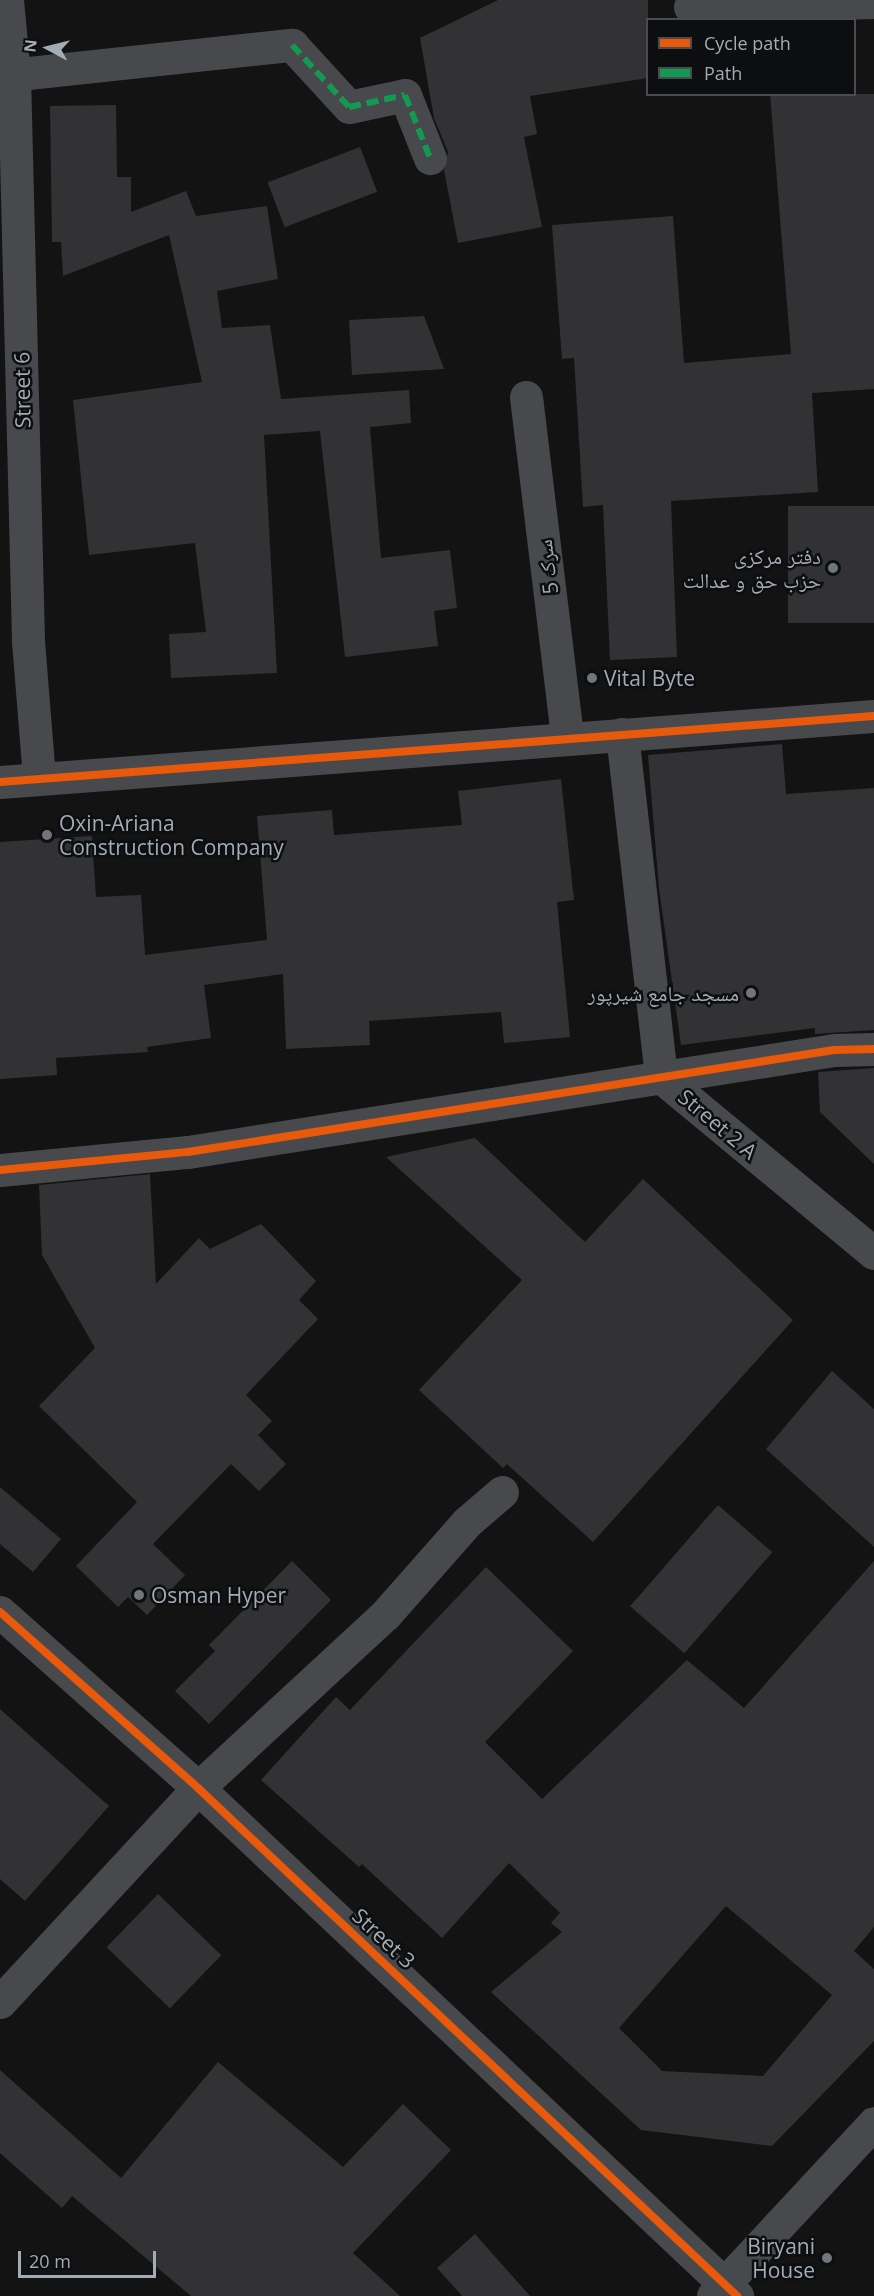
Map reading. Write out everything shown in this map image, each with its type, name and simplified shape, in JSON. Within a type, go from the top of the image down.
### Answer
[{"type":"street","name":"Street 6","points":[[7,0],[7,76],[28,641],[39,779]]},
{"type":"street","points":[[690,7],[874,2]]},
{"type":"street","points":[[7,76],[292,45],[349,107],[405,95],[430,158]]},
{"type":"street","name":"سرک 5","points":[[526,397],[567,737]]},
{"type":"street","points":[[0,782],[567,737],[874,716]]},
{"type":"street","name":"Street 2 A","points":[[622,734],[661,1077],[874,1253]]},
{"type":"street","points":[[0,1170],[188,1152],[834,1050],[874,1049]]},
{"type":"street","points":[[0,2002],[198,1788],[385,1615],[467,1522],[502,1492]]},
{"type":"street","name":"Street 3","points":[[0,1612],[198,1788],[725,2292]]},
{"type":"street","points":[[725,2292],[874,2123]]},
{"type":"building","points":[[498,0],[648,0],[646,78],[530,96],[537,134],[524,137],[542,227],[458,243],[444,170],[448,152],[434,118],[420,38]]},
{"type":"building","points":[[874,94],[874,389],[812,393],[818,492],[671,501],[677,657],[610,660],[603,505],[583,507],[574,358],[562,359],[552,225],[673,216],[684,363],[791,354],[770,96]]},
{"type":"building","points":[[116,105],[117,177],[131,177],[131,212],[186,191],[196,216],[267,206],[278,279],[217,291],[222,328],[270,325],[281,399],[409,390],[411,423],[370,427],[381,558],[450,550],[457,608],[434,611],[438,646],[345,657],[320,431],[264,435],[277,673],[171,678],[169,634],[206,632],[195,543],[89,555],[73,400],[202,382],[169,235],[63,276],[61,242],[52,242],[50,106]]},
{"type":"building","points":[[360,147],[377,192],[285,227],[268,182]]},
{"type":"building","points":[[424,316],[444,369],[352,375],[349,320]]},
{"type":"building","name":"دفتر مرکزی حزب حق و عدالت","points":[[788,506],[874,506],[874,623],[788,623]]},
{"type":"building","points":[[782,744],[786,794],[874,788],[874,1030],[815,1034],[815,1028],[681,1045],[659,889],[648,755]]},
{"type":"building","points":[[561,779],[574,900],[557,902],[570,1037],[504,1043],[501,1012],[369,1021],[370,1045],[286,1049],[283,974],[204,985],[211,1038],[147,1047],[148,1052],[56,1058],[57,1075],[0,1079],[0,842],[92,836],[96,897],[141,895],[145,955],[267,940],[257,816],[332,810],[334,835],[462,825],[458,791]]},
{"type":"building","points":[[874,1068],[874,1164],[820,1112],[818,1072]]},
{"type":"building","points":[[475,1138],[585,1242],[643,1179],[793,1320],[593,1542],[507,1464],[503,1468],[419,1390],[522,1280],[386,1157]]},
{"type":"building","points":[[150,1174],[156,1284],[199,1238],[210,1249],[261,1224],[316,1281],[299,1300],[318,1319],[246,1395],[272,1421],[258,1435],[286,1464],[259,1491],[231,1464],[153,1544],[185,1575],[147,1615],[128,1597],[118,1607],[76,1566],[137,1502],[39,1406],[95,1348],[42,1255],[39,1185]]},
{"type":"building","points":[[832,1371],[874,1409],[874,1547],[766,1449]]},
{"type":"building","points":[[0,1487],[61,1539],[33,1572],[0,1544]]},
{"type":"building","points":[[718,1505],[772,1552],[684,1653],[630,1606]]},
{"type":"building","points":[[292,1561],[331,1600],[209,1724],[175,1691],[215,1651],[209,1645]]},
{"type":"building","points":[[874,1561],[874,1927],[854,1951],[874,1969],[874,2041],[772,2146],[641,2130],[491,1992],[562,1932],[551,1923],[560,1913],[509,1863],[442,1938],[362,1864],[359,1867],[261,1780],[336,1697],[350,1710],[486,1567],[573,1651],[485,1742],[542,1799],[687,1660],[744,1708]],"holes":[[[726,1906],[832,1995],[763,2076],[662,2071],[619,2028]]]},
{"type":"building","points":[[0,1709],[109,1806],[25,1901],[0,1879]]},
{"type":"building","points":[[158,1894],[221,1955],[170,2008],[107,1947]]},
{"type":"building","points":[[218,2062],[343,2167],[403,2104],[451,2150],[353,2253],[400,2296],[191,2296],[72,2196],[62,2208],[0,2153],[0,2070],[121,2178]]},
{"type":"building","points":[[475,2234],[530,2296],[462,2296],[437,2268]]},
{"type":"marked path","points":[[292,45],[349,107],[405,95],[430,158]]},
{"type":"cycle path","points":[[0,782],[874,716]]},
{"type":"cycle path","points":[[0,1170],[188,1152],[834,1050],[874,1049]]},
{"type":"cycle path","points":[[0,1612],[198,1788],[737,2296]]},
{"type":"place","name":"دفتر مرکزی حزب حق و عدالت","points":[[833,568]]},
{"type":"place","name":"Vital Byte","points":[[592,678]]},
{"type":"place","name":"Oxin-Ariana Construction Company","points":[[47,835]]},
{"type":"place","name":"مسجد جامع شیرپور","points":[[751,993]]},
{"type":"place","name":"Osman Hyper","points":[[139,1595]]},
{"type":"place","name":"Biryani House","points":[[827,2258]]}]
